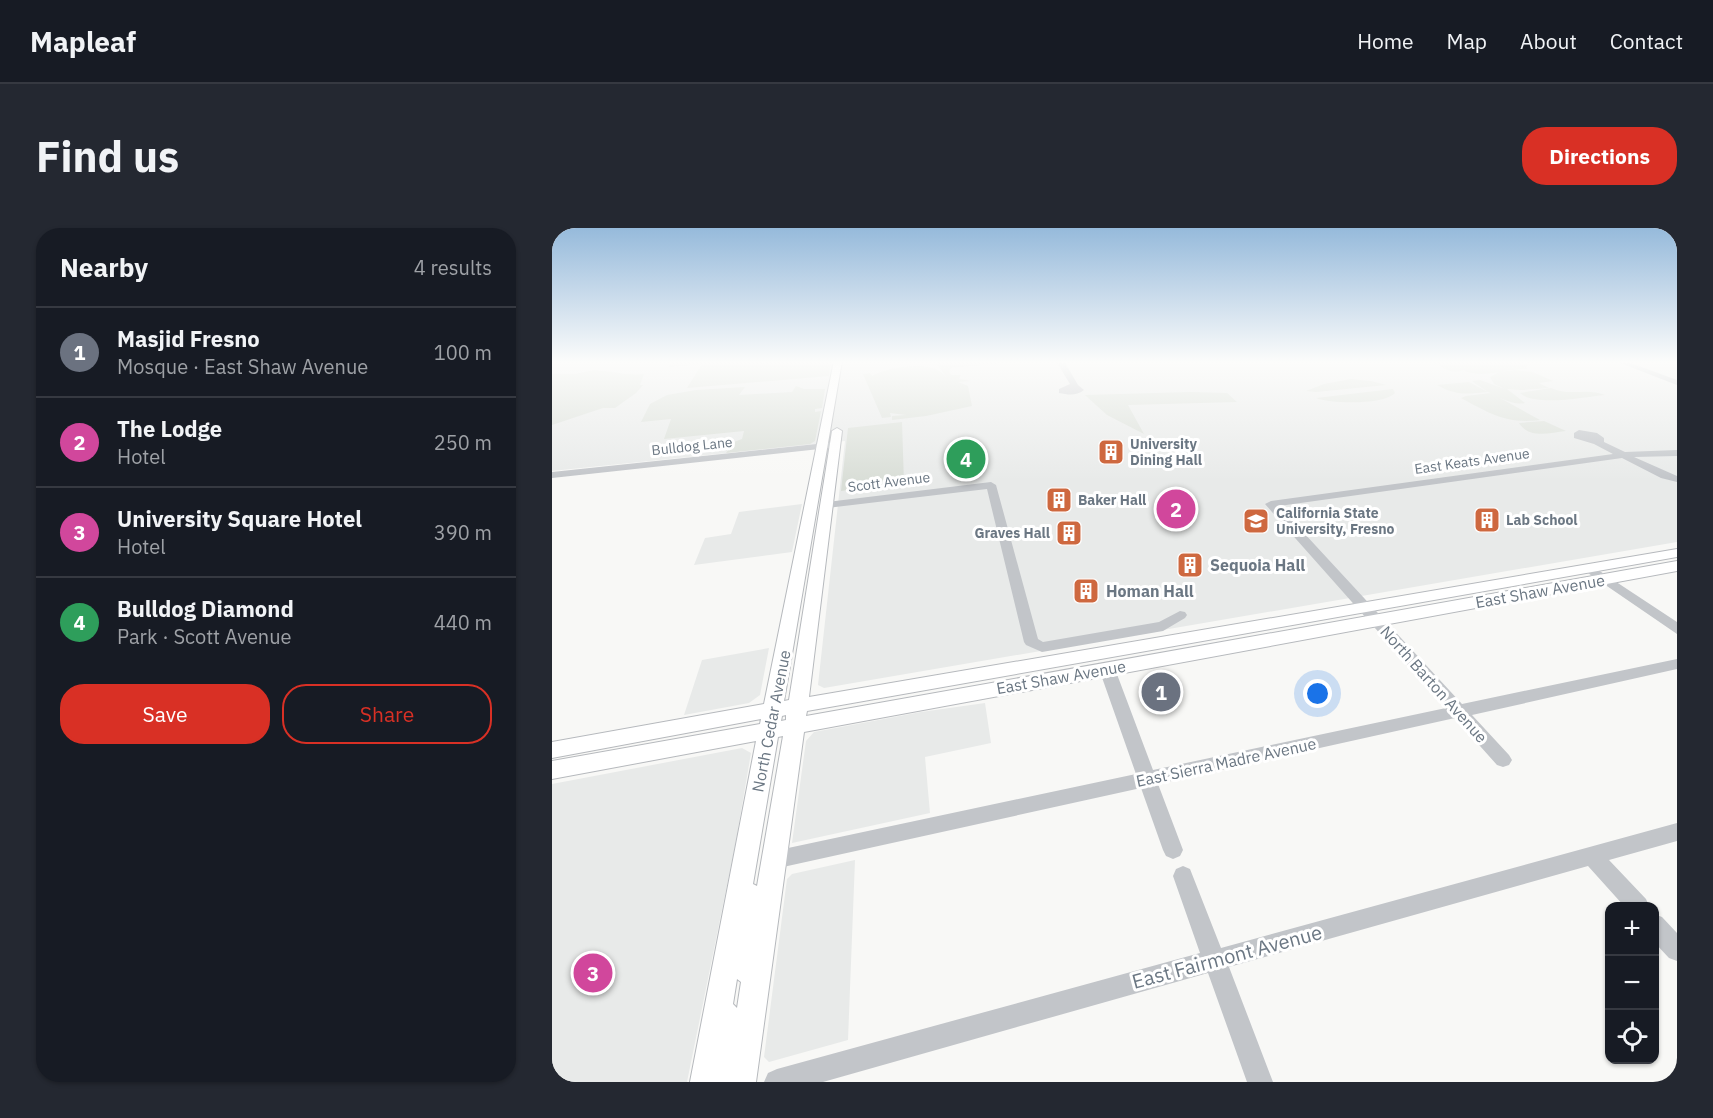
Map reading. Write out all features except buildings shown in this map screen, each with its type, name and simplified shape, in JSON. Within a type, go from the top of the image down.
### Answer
[{"type":"main road","name":"North Cedar Avenue","points":[[740,1082],[811,619],[826,505],[834,401]]},
{"type":"main road","name":"North Cedar Avenue","points":[[706,1082],[739,892],[804,548],[839,401]]},
{"type":"main road","points":[[804,548],[812,552],[812,561],[818,563]]},
{"type":"main road","name":"East Shaw Avenue","points":[[552,750],[771,720],[1107,669],[1588,568],[1677,553]]},
{"type":"main road","name":"East Shaw Avenue","points":[[796,716],[1205,635],[1370,614],[1677,566]]},
{"type":"main road","points":[[801,570],[808,573],[805,599],[811,619]]},
{"type":"main road","points":[[1107,669],[1108,664],[1115,659],[1162,650],[1205,635]]},
{"type":"main road","name":"East Shaw Avenue","points":[[552,770],[771,720]]},
{"type":"main road","points":[[739,892],[751,895],[754,902],[748,947],[749,1027]]},
{"type":"main road","points":[[718,1009],[732,1025],[725,1060],[724,1082]]},
{"type":"street","points":[[1597,442],[1665,476],[1677,479]]},
{"type":"street","name":"Bulldog Lane","points":[[552,475],[829,446]]},
{"type":"street","name":"East Keats Avenue","points":[[1270,504],[1655,452],[1677,453]]},
{"type":"street","points":[[1665,476],[1665,479],[1677,485]]},
{"type":"street","name":"Scott Avenue","points":[[826,505],[991,485],[1031,642],[1042,647],[1163,626],[1180,615]]},
{"type":"street","name":"North Barton Avenue","points":[[1270,504],[1503,760]]},
{"type":"street","points":[[1588,568],[1677,630]]},
{"type":"street","name":"East Sierra Madre Avenue","points":[[774,860],[1677,664]]},
{"type":"street","points":[[1107,669],[1173,850]]},
{"type":"street","name":"East Fairmont Avenue","points":[[777,1082],[1677,832]]},
{"type":"street","points":[[1592,856],[1634,902]]},
{"type":"street","points":[[1183,876],[1260,1082]]},
{"type":"street","points":[[1659,930],[1677,950]]},
{"type":"shaded area","name":"California State University, Fresno","points":[[552,401],[1677,401],[1677,542],[824,688],[818,685],[845,441],[552,471]]},
{"type":"shaded area","points":[[552,401],[625,401],[615,408],[603,408],[552,425]]},
{"type":"shaded area","points":[[656,401],[823,401],[822,408],[815,409],[815,412],[821,411],[815,441],[810,444],[726,453],[734,442],[742,439],[744,431],[664,439],[671,419],[641,422],[650,404]]},
{"type":"shaded area","points":[[875,401],[971,401],[972,406],[926,416],[892,420],[892,416],[906,415],[890,413],[891,417],[882,418]]},
{"type":"shaded area","points":[[1091,401],[1237,402],[1128,405],[1144,434],[1107,415]]},
{"type":"shaded area","points":[[1332,401],[1371,401],[1369,401]]},
{"type":"shaded area","points":[[1467,401],[1505,401],[1540,420],[1508,419]]},
{"type":"shaded area","points":[[1508,401],[1525,403],[1519,404]]},
{"type":"shaded area","points":[[1544,421],[1566,431],[1534,433],[1523,428],[1519,423]]},
{"type":"shaded area","points":[[902,422],[904,483],[841,491],[848,428]]},
{"type":"shaded area","points":[[802,504],[792,552],[694,565],[705,538],[731,534],[739,512]]},
{"type":"shaded area","points":[[769,648],[760,695],[749,703],[684,715],[702,660]]},
{"type":"shaded area","points":[[985,703],[991,743],[925,757],[930,813],[792,843],[806,741],[814,732],[921,712]]},
{"type":"shaded area","points":[[742,748],[751,753],[736,841],[687,1082],[552,1082],[552,784]]},
{"type":"shaded area","points":[[855,860],[848,1040],[769,1062],[764,1057],[787,879],[792,874]]},
{"type":"place","name":"University Dining Hall","points":[[1111,452]]},
{"type":"place","name":"Bulldog Diamond","points":[[966,459]]},
{"type":"place","name":"Baker Hall","points":[[1059,500]]},
{"type":"place","name":"The Lodge","points":[[1176,509]]},
{"type":"place","name":"Lab School","points":[[1487,520]]},
{"type":"place","name":"California State University, Fresno","points":[[1256,521]]},
{"type":"place","name":"Graves Hall","points":[[1069,533]]},
{"type":"place","name":"Sequoia Hall","points":[[1190,565]]},
{"type":"place","name":"Homan Hall","points":[[1086,591]]},
{"type":"place","name":"Masjid Fresno","points":[[1161,692]]},
{"type":"place","name":"University Square Hotel","points":[[593,973]]}]
